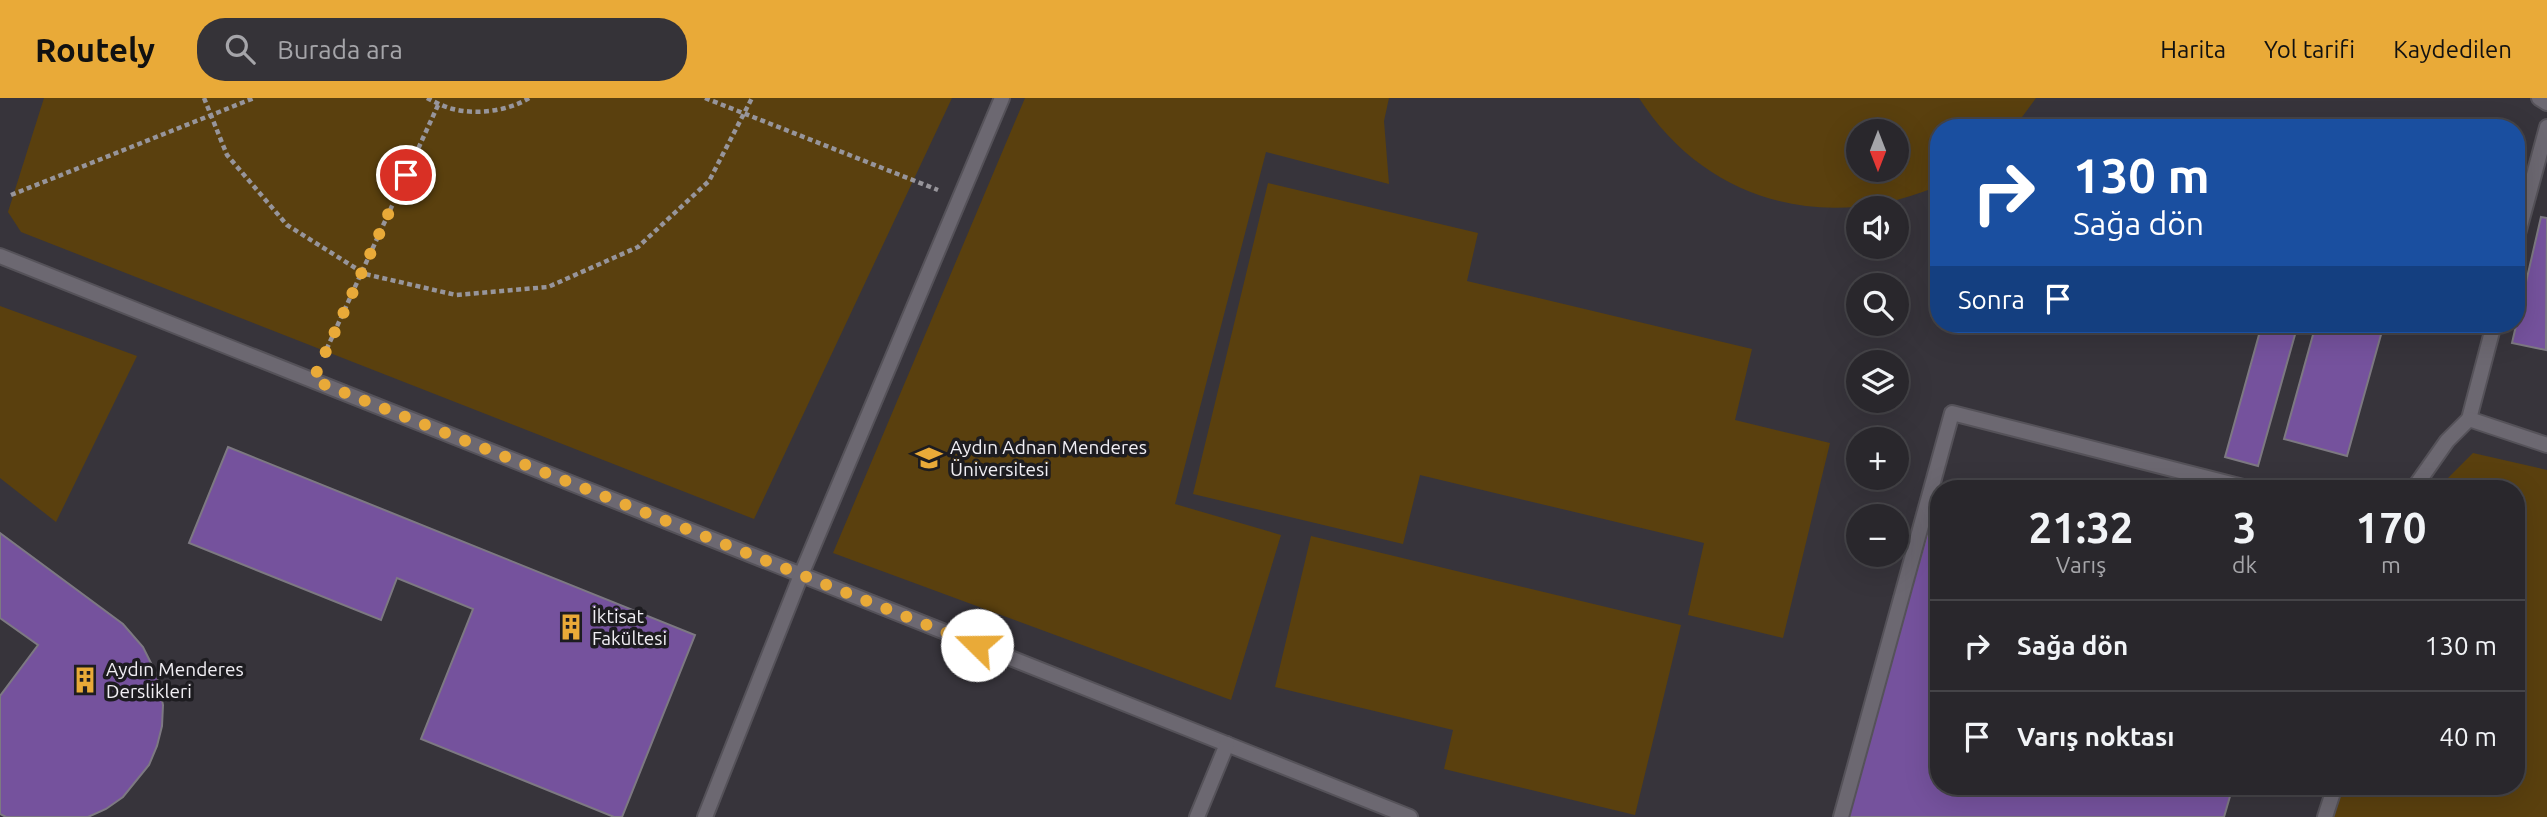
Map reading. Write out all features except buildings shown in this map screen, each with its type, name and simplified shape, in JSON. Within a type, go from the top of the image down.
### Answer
[{"type":"lane","points":[[705,817],[801,575],[1002,98]]},
{"type":"lane","points":[[2539,98],[2547,103]]},
{"type":"lane","points":[[2525,208],[2547,127]]},
{"type":"lane","points":[[0,256],[1410,817]]},
{"type":"lane","points":[[2420,480],[2447,442],[2469,419],[2492,333]]},
{"type":"lane","points":[[1934,480],[1952,413],[2216,480]]},
{"type":"lane","points":[[2469,419],[2547,445]]},
{"type":"lane","points":[[1841,817],[1930,493]]},
{"type":"lane","points":[[1197,817],[1227,744]]},
{"type":"lane","points":[[2325,817],[2332,795]]},
{"type":"path","points":[[205,98],[227,155],[287,225],[362,271],[456,295],[548,287],[638,247],[709,181],[752,98]]},
{"type":"path","points":[[11,194],[254,98]]},
{"type":"path","points":[[427,98],[453,109],[489,112],[529,98]]},
{"type":"path","points":[[705,98],[960,199]]},
{"type":"path","points":[[313,380],[439,103]]},
{"type":"shaded area","points":[[44,98],[952,98],[754,519],[21,232],[8,212]]},
{"type":"shaded area","points":[[1025,98],[1389,98],[1384,121],[1389,184],[1266,152],[1175,504],[1281,535],[1231,700],[833,553]]},
{"type":"shaded area","points":[[1639,98],[2036,98],[2021,119],[1930,119],[1930,189],[1909,196],[1846,196],[1846,207],[1810,206],[1770,199],[1733,184],[1698,162],[1666,134]]},
{"type":"shaded area","points":[[1268,183],[1478,233],[1467,281],[1752,349],[1735,420],[1830,443],[1783,638],[1688,615],[1704,543],[1420,475],[1403,544],[1193,494]]},
{"type":"shaded area","points":[[0,306],[137,356],[56,522],[0,478]]},
{"type":"shaded area","points":[[2473,453],[2547,470],[2547,817],[2332,817],[2338,795],[2525,795],[2525,480],[2446,480]]},
{"type":"shaded area","points":[[1311,536],[1681,625],[1635,815],[1444,769],[1453,730],[1275,687]]},
{"type":"place","name":"Aydın Adnan Menderes Üniversitesi","points":[[929,458]]},
{"type":"place","name":"İktisat Fakültesi","points":[[571,627]]},
{"type":"place","name":"Aydın Menderes Derslikleri","points":[[85,680]]},
{"type":"route","points":[[406,175],[313,380],[977,645]]}]
